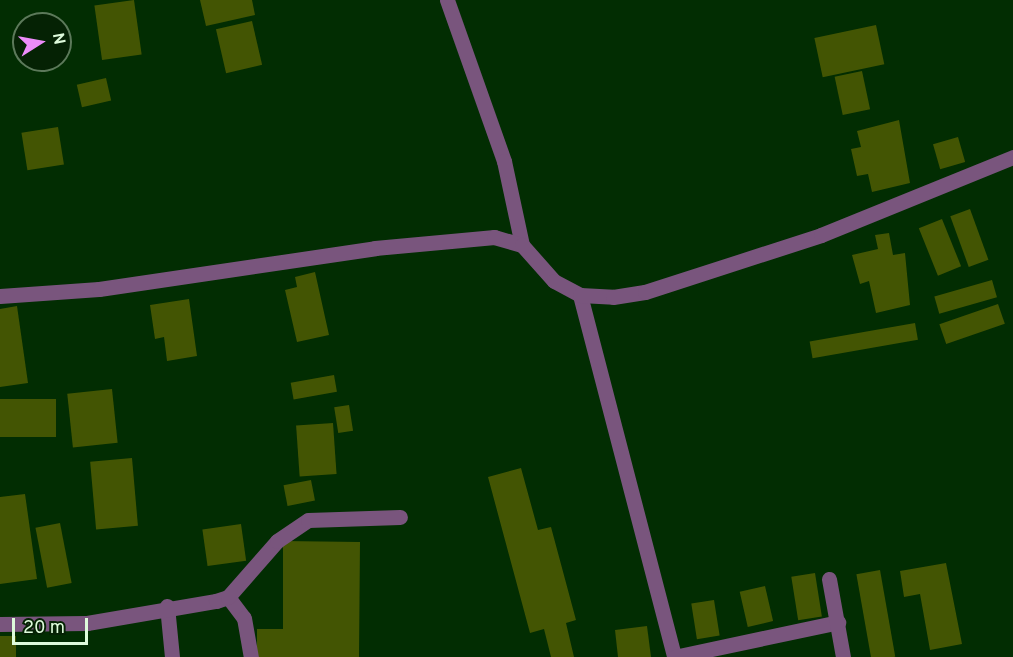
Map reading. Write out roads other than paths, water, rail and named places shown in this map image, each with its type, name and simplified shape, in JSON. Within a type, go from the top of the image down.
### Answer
[{"type":"street","points":[[447,0],[504,161],[522,245],[554,281],[580,295],[645,292],[903,205],[1013,157]]},
{"type":"street","points":[[0,296],[99,289],[460,237],[494,237],[522,245]]},
{"type":"street","points":[[580,295],[674,657],[838,622]]},
{"type":"street","points":[[0,624],[87,623],[167,606],[228,597],[277,540],[308,520],[400,517]]},
{"type":"street","points":[[829,579],[843,657]]},
{"type":"street","points":[[228,597],[244,618],[251,657]]},
{"type":"street","points":[[167,606],[172,657]]}]
